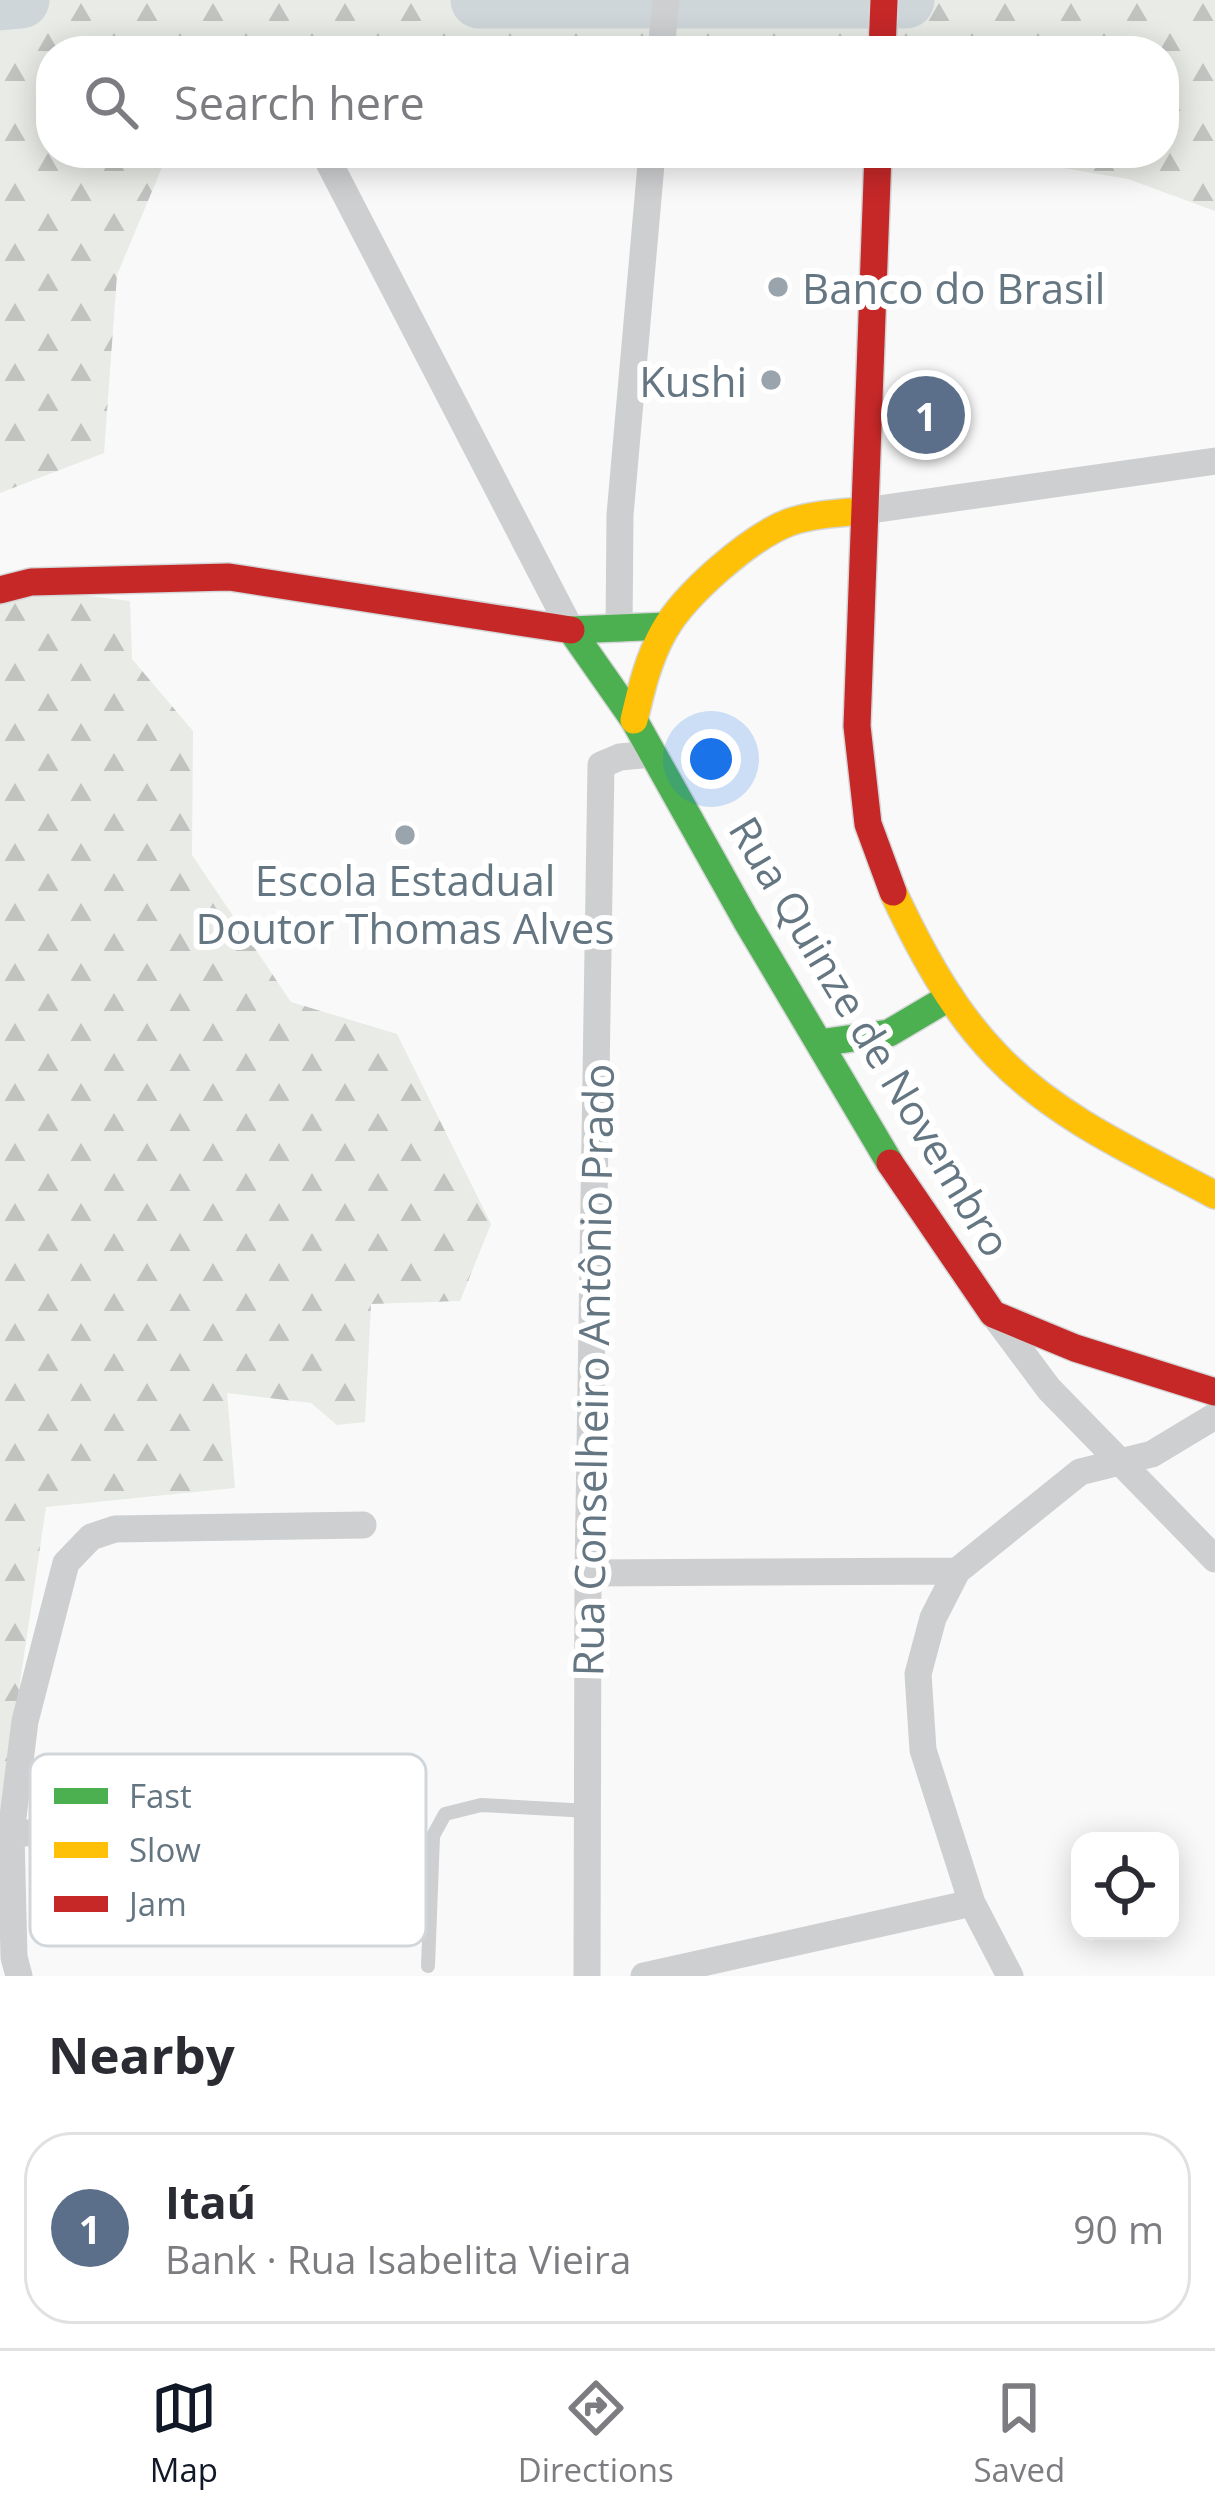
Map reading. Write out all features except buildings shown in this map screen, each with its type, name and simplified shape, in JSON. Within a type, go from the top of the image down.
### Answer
[{"type":"main road","points":[[883,36],[884,0]]},
{"type":"main road","points":[[878,168],[856,665],[860,774],[868,827],[904,915],[950,997],[998,1059],[1074,1119],[1215,1195]]},
{"type":"main road","points":[[634,720],[667,626],[686,603],[773,530],[813,515],[864,511]]},
{"type":"main road","points":[[0,590],[31,583],[229,577],[571,630],[667,626]]},
{"type":"main road","name":"Rua Quinze de Novembro","points":[[571,630],[634,720],[901,1181],[993,1315],[1076,1348],[1215,1392]]},
{"type":"main road","points":[[819,1043],[872,1040],[918,1022],[950,997]]},
{"type":"street","points":[[662,36],[666,0]]},
{"type":"street","name":"Rua Quinze de Novembro","points":[[332,168],[571,630]]},
{"type":"street","points":[[619,629],[620,515],[651,168]]},
{"type":"street","points":[[864,511],[1215,461]]},
{"type":"street","name":"Rua Conselheiro Antônio Prado","points":[[587,1976],[588,1573],[601,765],[620,757],[652,754]]},
{"type":"street","points":[[993,1315],[1049,1389],[1215,1558]]},
{"type":"street","points":[[1010,1976],[972,1903],[923,1750],[918,1674],[933,1618],[957,1571],[1080,1472],[1152,1454],[1215,1416]]},
{"type":"street","points":[[19,1976],[14,1958],[11,1833],[25,1720],[66,1563],[91,1537],[115,1529],[363,1525]]},
{"type":"street","points":[[588,1573],[957,1571]]},
{"type":"street","points":[[11,1833],[30,1833]]},
{"type":"street","points":[[644,1976],[972,1903]]},
{"type":"lane","points":[[428,1966],[433,1836],[445,1814],[481,1805],[589,1811]]},
{"type":"green space","points":[[0,0],[1215,0],[1215,211],[1128,179],[1063,168],[1179,168],[1179,36],[36,36],[36,168],[162,168],[117,275],[104,453],[0,493]]},
{"type":"green space","points":[[0,585],[130,601],[132,659],[193,731],[192,855],[291,1002],[397,1034],[491,1224],[460,1301],[371,1304],[365,1422],[337,1425],[311,1403],[227,1393],[235,1488],[46,1507],[2,1804],[0,1877]]},
{"type":"waterway","points":[[0,2],[21,0]]},
{"type":"waterway","points":[[479,0],[906,0]]},
{"type":"traffic: fast","points":[[571,630],[667,626]]},
{"type":"traffic: fast","points":[[571,630],[634,720],[890,1163]]},
{"type":"traffic: fast","points":[[819,1043],[889,1033],[950,997]]},
{"type":"traffic: slow","points":[[634,720],[649,664],[664,631],[720,568],[756,540],[790,522],[864,511]]},
{"type":"traffic: slow","points":[[893,892],[951,999],[1020,1078],[1100,1134],[1215,1195]]},
{"type":"traffic: jam","points":[[883,36],[884,0]]},
{"type":"traffic: jam","points":[[877,168],[857,726],[868,824],[893,892]]},
{"type":"traffic: jam","points":[[0,590],[31,582],[229,577],[571,630]]},
{"type":"traffic: jam","points":[[890,1163],[993,1314],[1075,1348],[1215,1392]]},
{"type":"place","name":"Banco do Brasil","points":[[778,287]]},
{"type":"place","name":"Kushi","points":[[771,380]]},
{"type":"place","name":"Itaú","points":[[926,415]]},
{"type":"place","name":"Escola Estadual Doutor Thomas Alves","points":[[405,835]]}]
